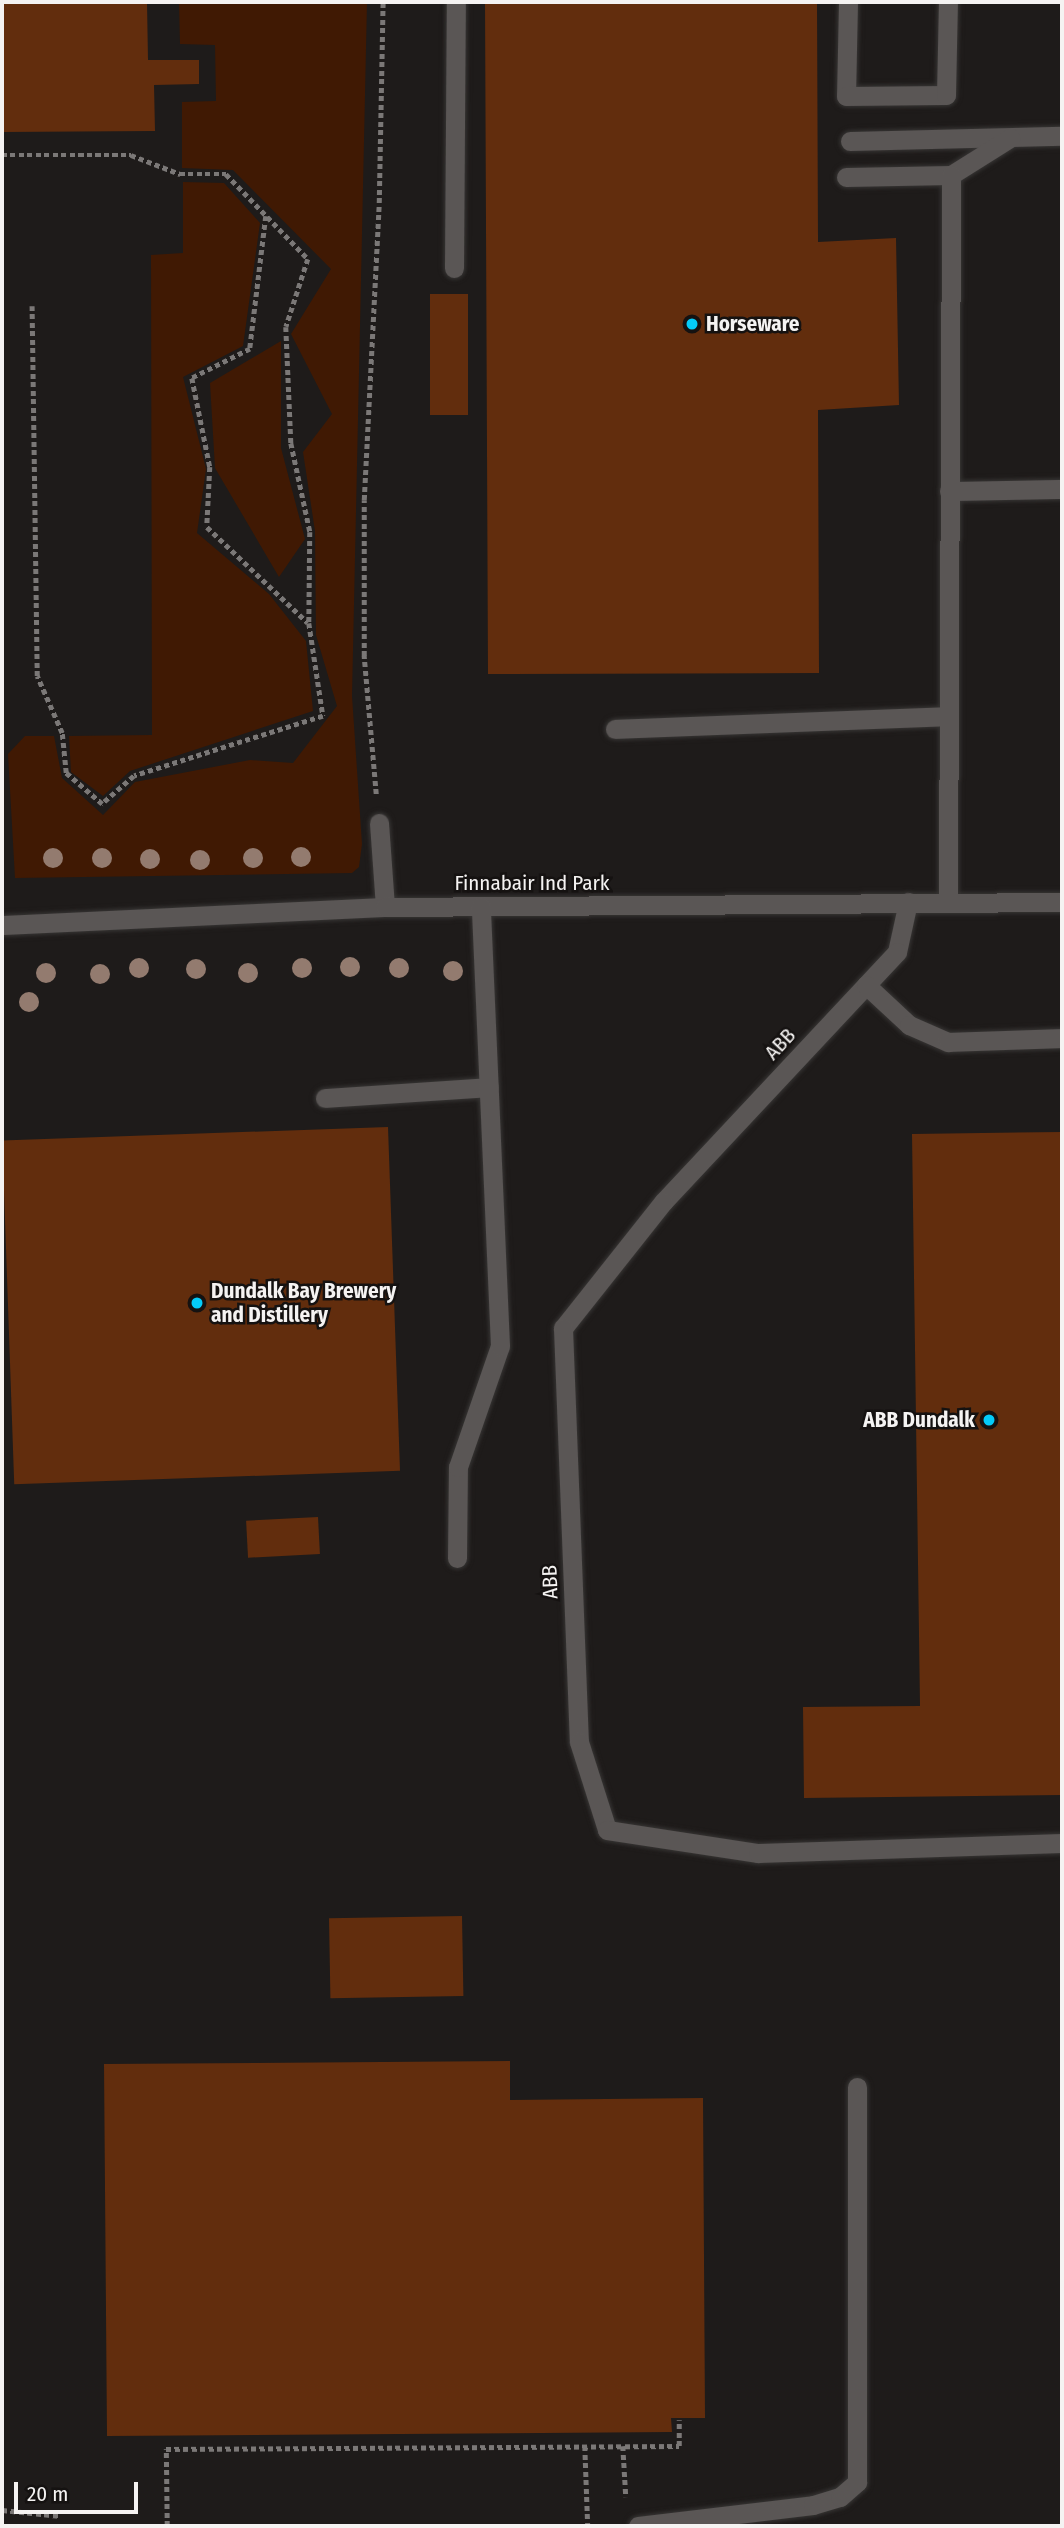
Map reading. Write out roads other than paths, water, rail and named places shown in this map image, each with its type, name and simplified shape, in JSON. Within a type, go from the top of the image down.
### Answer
[{"type":"lane","points":[[454,268],[456,2]]},
{"type":"lane","points":[[848,2],[846,96],[946,95],[948,2]]},
{"type":"lane","points":[[850,141],[1062,136]]},
{"type":"lane","points":[[846,177],[951,175],[1011,137]]},
{"type":"lane","points":[[948,904],[951,175]]},
{"type":"lane","points":[[949,491],[1062,489]]},
{"type":"lane","points":[[615,729],[949,716]]},
{"type":"lane","points":[[379,823],[385,907]]},
{"type":"lane","name":"ABB","points":[[908,902],[897,952],[663,1202],[563,1328],[579,1742],[607,1830],[758,1853],[1062,1843]]},
{"type":"lane","name":"Finnabair Ind Park","points":[[2,925],[385,907],[1062,902]]},
{"type":"lane","points":[[457,1558],[458,1467],[500,1346],[481,906]]},
{"type":"lane","points":[[866,985],[909,1025],[948,1042],[1062,1038]]},
{"type":"lane","points":[[325,1098],[489,1087]]},
{"type":"lane","points":[[638,2526],[813,2505],[840,2497],[857,2482],[857,2087]]},
{"type":"place","name":"Horseware","points":[[692,324]]},
{"type":"place","name":"Dundalk Bay Brewery and Distillery","points":[[197,1303]]},
{"type":"place","name":"ABB Dundalk","points":[[989,1420]]}]
